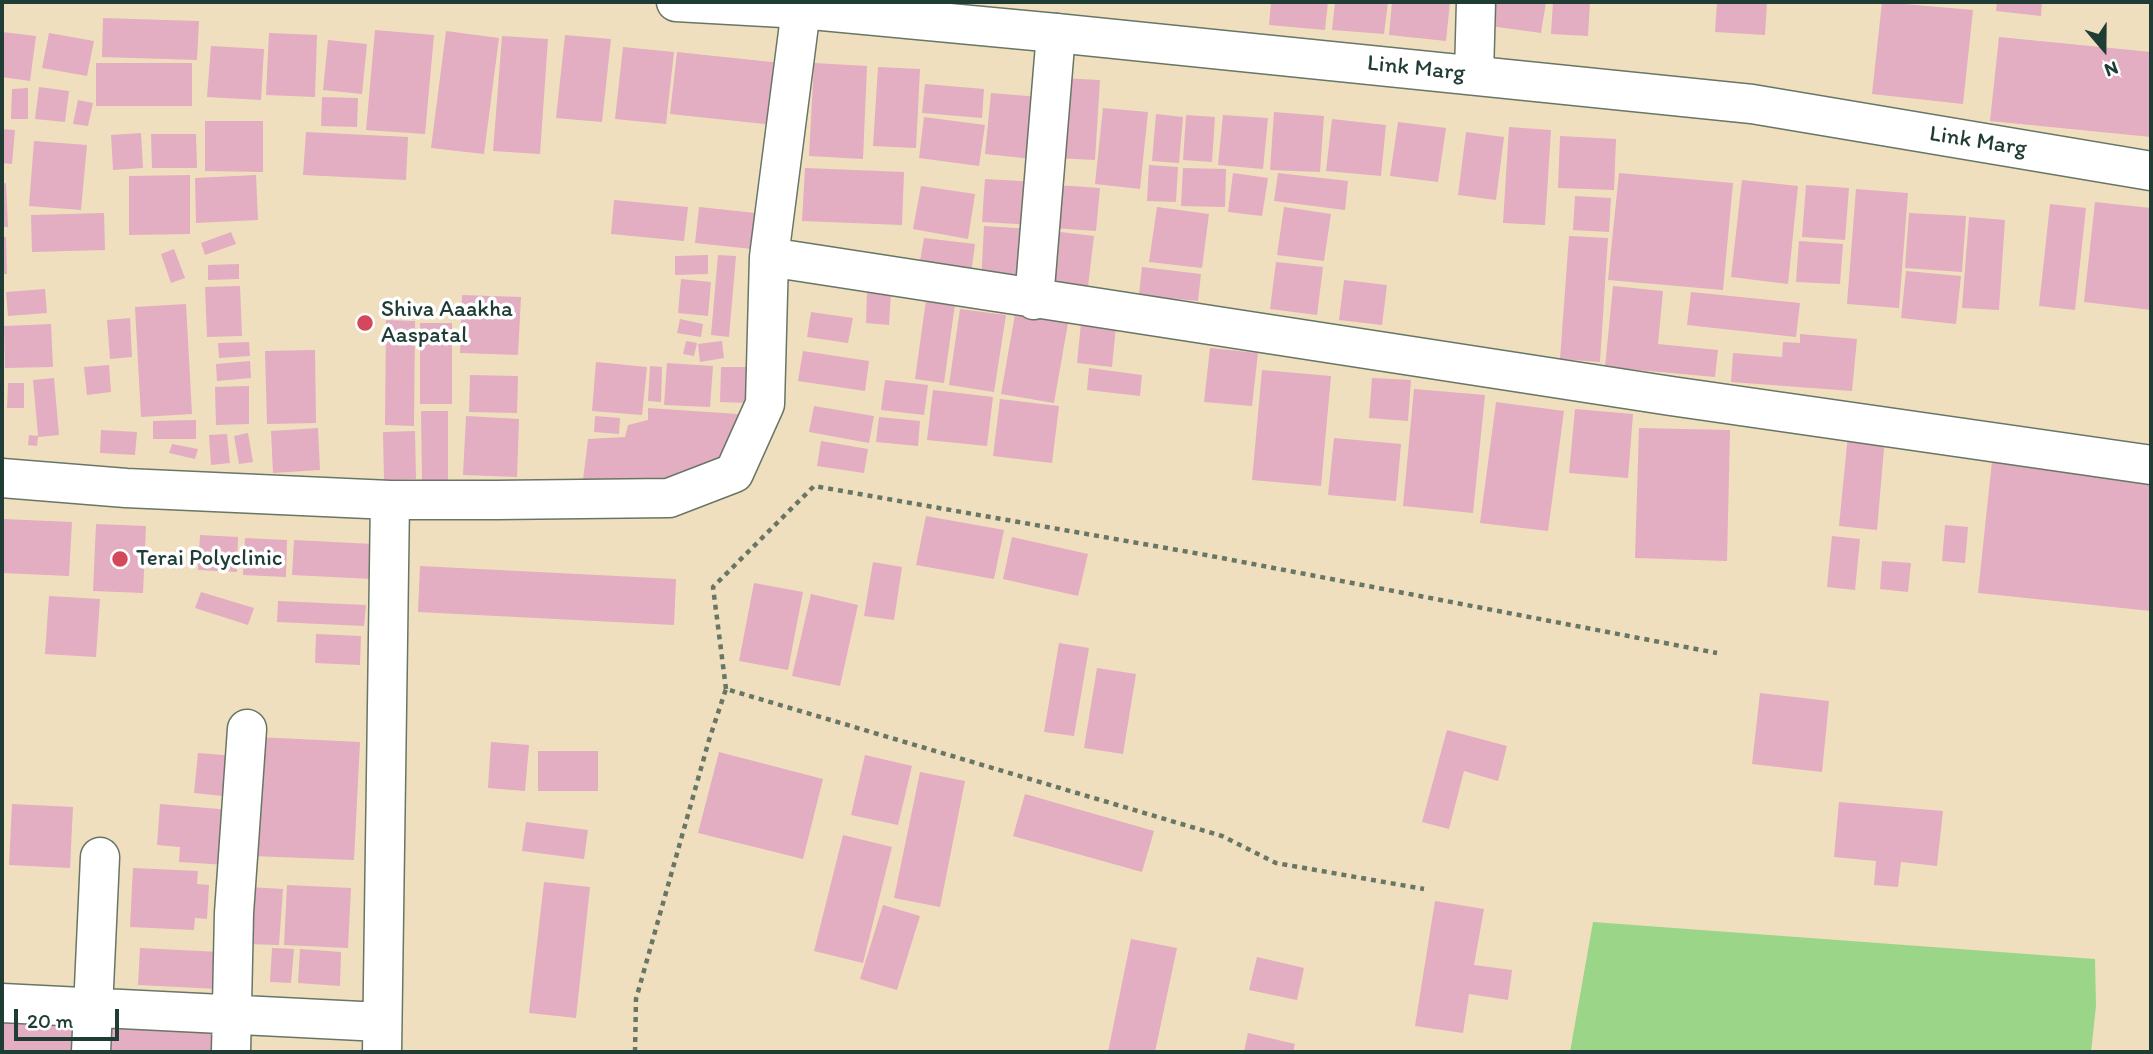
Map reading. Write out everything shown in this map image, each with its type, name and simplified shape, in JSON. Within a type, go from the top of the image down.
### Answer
[{"type":"street","name":"Link Marg","points":[[676,2],[801,9],[1056,33],[1752,104],[2151,171]]},
{"type":"street","points":[[1474,74],[1476,2]]},
{"type":"street","points":[[2,478],[126,488],[390,500],[669,498],[734,473],[765,404],[769,257],[801,9]]},
{"type":"street","points":[[1034,300],[1056,33]]},
{"type":"street","points":[[769,257],[1034,300],[2151,465]]},
{"type":"street","points":[[2,1003],[234,1014],[382,1037],[390,500]]},
{"type":"street","points":[[231,1052],[234,1014],[234,913],[247,729]]},
{"type":"street","points":[[91,1052],[100,857]]},
{"type":"path","points":[[635,1052],[636,999],[709,740],[726,689],[713,587],[814,486],[1206,555],[1717,653]]},
{"type":"path","points":[[726,689],[1222,836],[1276,863],[1423,889]]},
{"type":"green space","points":[[1593,922],[2095,959],[2096,1006],[2091,1052],[1570,1052]]},
{"type":"building","points":[[1271,2],[1328,2],[1325,30],[1269,25]]},
{"type":"building","points":[[1335,2],[1388,2],[1384,34],[1332,30]]},
{"type":"building","points":[[1392,2],[1450,2],[1446,41],[1389,35]]},
{"type":"building","points":[[1493,2],[1546,2],[1541,33],[1490,26]]},
{"type":"building","points":[[1553,2],[1590,2],[1588,36],[1551,34]]},
{"type":"building","points":[[1717,2],[1767,2],[1765,35],[1715,32]]},
{"type":"building","points":[[1882,2],[1973,10],[1963,104],[1872,94]]},
{"type":"building","points":[[1997,2],[2042,2],[2041,16],[1996,11]]},
{"type":"building","points":[[103,18],[199,21],[197,60],[102,57]]},
{"type":"building","points":[[375,30],[434,35],[425,134],[366,130]]},
{"type":"building","points":[[446,31],[499,38],[484,154],[431,148]]},
{"type":"building","points":[[2,32],[36,36],[30,81],[2,77]]},
{"type":"building","points":[[49,33],[94,41],[87,76],[42,68]]},
{"type":"building","points":[[269,33],[317,35],[315,97],[266,95]]},
{"type":"building","points":[[565,35],[611,39],[602,122],[556,118]]},
{"type":"building","points":[[502,36],[548,39],[540,154],[493,151]]},
{"type":"building","points":[[1999,37],[2151,52],[2151,137],[1990,121]]},
{"type":"building","points":[[328,40],[367,44],[362,94],[323,90]]},
{"type":"building","points":[[211,46],[264,49],[261,100],[207,97]]},
{"type":"building","points":[[623,47],[674,52],[666,124],[615,119]]},
{"type":"building","points":[[677,52],[781,63],[774,125],[670,114]]},
{"type":"building","points":[[96,63],[192,63],[192,106],[96,106]]},
{"type":"building","points":[[814,63],[867,66],[863,159],[809,156]]},
{"type":"building","points":[[878,67],[920,69],[916,148],[873,146]]},
{"type":"building","points":[[1061,78],[1100,80],[1095,160],[1056,158]]},
{"type":"building","points":[[925,84],[984,89],[982,118],[922,113]]},
{"type":"building","points":[[39,87],[69,91],[65,122],[35,119]]},
{"type":"building","points":[[28,88],[28,119],[11,119],[12,89]]},
{"type":"building","points":[[991,93],[1040,97],[1033,159],[985,154]]},
{"type":"building","points":[[322,97],[358,98],[357,127],[321,126]]},
{"type":"building","points":[[78,100],[93,103],[88,126],[73,124]]},
{"type":"building","points":[[1103,108],[1148,112],[1140,189],[1095,184]]},
{"type":"building","points":[[1274,112],[1324,116],[1320,172],[1270,170]]},
{"type":"building","points":[[1156,114],[1183,117],[1179,163],[1152,161]]},
{"type":"building","points":[[1186,115],[1215,117],[1212,162],[1183,160]]},
{"type":"building","points":[[1223,115],[1268,118],[1263,169],[1218,165]]},
{"type":"building","points":[[924,117],[985,125],[979,166],[919,158]]},
{"type":"building","points":[[1332,119],[1386,125],[1381,176],[1326,171]]},
{"type":"building","points":[[205,121],[263,121],[263,172],[205,171]]},
{"type":"building","points":[[1398,122],[1446,128],[1438,182],[1390,176]]},
{"type":"building","points":[[1509,127],[1551,130],[1545,225],[1503,223]]},
{"type":"building","points":[[2,129],[15,130],[12,164],[2,163]]},
{"type":"building","points":[[306,132],[408,137],[406,180],[303,175]]},
{"type":"building","points":[[1466,132],[1504,137],[1496,200],[1458,195]]},
{"type":"building","points":[[141,133],[143,168],[113,170],[111,135]]},
{"type":"building","points":[[151,134],[196,134],[197,168],[152,168]]},
{"type":"building","points":[[1560,136],[1616,139],[1614,190],[1558,188]]},
{"type":"building","points":[[34,141],[87,145],[81,210],[29,206]]},
{"type":"building","points":[[1149,165],[1178,167],[1176,202],[1147,201]]},
{"type":"building","points":[[805,168],[904,172],[902,225],[802,221]]},
{"type":"building","points":[[1183,168],[1226,169],[1225,207],[1181,206]]},
{"type":"building","points":[[1233,173],[1268,178],[1262,216],[1228,212]]},
{"type":"building","points":[[1278,173],[1348,181],[1345,210],[1274,201]]},
{"type":"building","points":[[1619,173],[1733,183],[1723,290],[1608,280]]},
{"type":"building","points":[[190,175],[190,234],[129,235],[129,176]]},
{"type":"building","points":[[256,175],[258,220],[196,223],[195,178]]},
{"type":"building","points":[[985,179],[1037,182],[1034,225],[982,222]]},
{"type":"building","points":[[1742,180],[1798,186],[1788,284],[1731,277]]},
{"type":"building","points":[[6,183],[8,227],[2,227],[2,184]]},
{"type":"building","points":[[1057,185],[1100,188],[1096,231],[1053,228]]},
{"type":"building","points":[[1806,185],[1849,188],[1845,240],[1802,237]]},
{"type":"building","points":[[921,186],[975,194],[968,239],[913,229]]},
{"type":"building","points":[[1856,189],[1908,193],[1899,308],[1847,304]]},
{"type":"building","points":[[1575,196],[1611,198],[1609,232],[1573,230]]},
{"type":"building","points":[[614,200],[688,207],[684,241],[611,234]]},
{"type":"building","points":[[2095,202],[2151,208],[2151,310],[2084,302]]},
{"type":"building","points":[[2050,204],[2086,208],[2075,310],[2039,306]]},
{"type":"building","points":[[699,207],[756,213],[752,249],[695,243]]},
{"type":"building","points":[[1157,207],[1209,214],[1202,268],[1149,262]]},
{"type":"building","points":[[1284,207],[1331,214],[1324,261],[1277,255]]},
{"type":"building","points":[[104,213],[105,250],[32,252],[31,215]]},
{"type":"building","points":[[1909,213],[1966,216],[1962,272],[1905,268]]},
{"type":"building","points":[[1969,217],[2005,220],[1999,310],[1962,308]]},
{"type":"building","points":[[984,226],[1032,229],[1029,285],[981,283]]},
{"type":"building","points":[[1052,231],[1094,236],[1087,295],[1045,289]]},
{"type":"building","points":[[231,232],[236,244],[205,255],[201,243]]},
{"type":"building","points":[[1569,236],[1608,238],[1600,362],[1560,359]]},
{"type":"building","points":[[2,237],[6,237],[7,274],[2,274]]},
{"type":"building","points":[[924,238],[975,244],[971,274],[919,267]]},
{"type":"building","points":[[1799,241],[1843,244],[1840,284],[1796,282]]},
{"type":"building","points":[[174,249],[185,278],[171,283],[161,254]]},
{"type":"building","points":[[708,255],[708,274],[675,275],[675,256]]},
{"type":"building","points":[[718,255],[736,256],[729,337],[711,335]]},
{"type":"building","points":[[1276,262],[1323,267],[1317,315],[1270,309]]},
{"type":"building","points":[[239,264],[239,279],[208,280],[208,265]]},
{"type":"building","points":[[1142,267],[1201,274],[1198,301],[1139,295]]},
{"type":"building","points":[[1906,271],[1961,276],[1956,324],[1901,318]]},
{"type":"building","points":[[681,279],[711,282],[708,316],[678,313]]},
{"type":"building","points":[[1344,280],[1387,285],[1382,325],[1339,320]]},
{"type":"building","points":[[240,286],[242,336],[207,337],[205,287]]},
{"type":"building","points":[[1613,286],[1663,291],[1658,344],[1718,350],[1715,377],[1605,367]]},
{"type":"building","points":[[45,289],[47,313],[8,316],[6,292]]},
{"type":"building","points":[[867,290],[891,292],[889,325],[866,323]]},
{"type":"building","points":[[1691,292],[1800,303],[1796,337],[1687,325]]},
{"type":"building","points":[[462,295],[521,297],[518,355],[460,353]]},
{"type":"building","points":[[926,300],[955,304],[944,383],[915,379]]},
{"type":"building","points":[[186,304],[192,414],[141,417],[135,307]]},
{"type":"building","points":[[960,309],[1006,315],[994,392],[949,385]]},
{"type":"building","points":[[811,312],[853,318],[848,343],[807,337]]},
{"type":"building","points":[[1015,314],[1068,323],[1054,403],[1001,394]]},
{"type":"building","points":[[130,318],[132,357],[110,359],[107,320]]},
{"type":"building","points":[[680,319],[703,324],[701,337],[677,333]]},
{"type":"building","points":[[386,320],[415,321],[414,426],[385,425]]},
{"type":"building","points":[[420,323],[452,323],[452,404],[420,404]]},
{"type":"building","points":[[1081,323],[1116,326],[1112,367],[1077,363]]},
{"type":"building","points":[[51,324],[53,367],[5,368],[4,326]]},
{"type":"building","points":[[1800,334],[1857,339],[1852,391],[1731,382],[1733,353],[1782,357],[1783,342],[1800,343]]},
{"type":"building","points":[[686,341],[697,343],[694,356],[683,354]]},
{"type":"building","points":[[722,341],[724,358],[700,362],[698,344]]},
{"type":"building","points":[[249,342],[250,356],[219,358],[218,343]]},
{"type":"building","points":[[1210,348],[1258,353],[1252,406],[1204,402]]},
{"type":"building","points":[[315,350],[316,423],[267,424],[265,351]]},
{"type":"building","points":[[803,351],[869,361],[865,391],[798,381]]},
{"type":"building","points":[[250,361],[251,378],[217,381],[216,364]]},
{"type":"building","points":[[596,362],[647,367],[642,415],[592,411]]},
{"type":"building","points":[[667,363],[713,366],[710,407],[664,405]]},
{"type":"building","points":[[109,365],[111,392],[87,395],[84,367]]},
{"type":"building","points":[[650,366],[662,367],[661,402],[648,401]]},
{"type":"building","points":[[721,367],[749,367],[749,403],[720,402]]},
{"type":"building","points":[[1089,368],[1142,375],[1140,396],[1087,390]]},
{"type":"building","points":[[1262,370],[1331,376],[1321,486],[1252,480]]},
{"type":"building","points":[[470,375],[518,376],[517,413],[469,412]]},
{"type":"building","points":[[54,378],[59,435],[38,437],[37,446],[28,445],[29,435],[38,436],[33,380]]},
{"type":"building","points":[[1372,378],[1411,380],[1408,421],[1369,418]]},
{"type":"building","points":[[885,380],[928,385],[924,415],[881,410]]},
{"type":"building","points":[[8,383],[24,383],[24,408],[7,408]]},
{"type":"building","points":[[249,386],[249,424],[216,425],[215,387]]},
{"type":"building","points":[[1414,389],[1485,395],[1473,513],[1403,506]]},
{"type":"building","points":[[933,390],[993,397],[987,446],[927,440]]},
{"type":"building","points":[[1000,399],[1059,406],[1052,463],[993,456]]},
{"type":"building","points":[[1496,402],[1564,411],[1548,531],[1480,523]]},
{"type":"building","points":[[814,406],[874,416],[869,443],[809,432]]},
{"type":"building","points":[[648,408],[738,414],[738,425],[716,470],[673,481],[583,480],[588,439],[625,437],[628,425],[648,420]]},
{"type":"building","points":[[1575,409],[1633,414],[1628,478],[1569,473]]},
{"type":"building","points":[[421,411],[448,411],[448,480],[422,481]]},
{"type":"building","points":[[466,416],[519,419],[517,477],[463,475]]},
{"type":"building","points":[[595,416],[620,418],[619,434],[594,432]]},
{"type":"building","points":[[879,417],[920,421],[918,446],[876,442]]},
{"type":"building","points":[[196,420],[196,439],[153,439],[153,421]]},
{"type":"building","points":[[318,428],[320,470],[273,473],[271,431]]},
{"type":"building","points":[[1639,428],[1730,430],[1727,561],[1635,558]]},
{"type":"building","points":[[101,430],[137,432],[135,455],[100,453]]},
{"type":"building","points":[[415,431],[416,479],[384,480],[383,432]]},
{"type":"building","points":[[248,433],[253,462],[239,464],[234,436]]},
{"type":"building","points":[[227,434],[230,463],[211,465],[209,435]]},
{"type":"building","points":[[1848,434],[1885,437],[1877,530],[1839,526]]},
{"type":"building","points":[[1334,438],[1401,444],[1396,501],[1328,495]]},
{"type":"building","points":[[821,441],[868,449],[864,473],[817,466]]},
{"type":"building","points":[[172,444],[198,449],[195,459],[169,453]]},
{"type":"building","points":[[1992,461],[2151,478],[2151,611],[1978,593]]},
{"type":"building","points":[[926,516],[1004,530],[994,579],[916,565]]},
{"type":"building","points":[[3,519],[72,522],[69,576],[2,573]]},
{"type":"building","name":"Terai Polyclinic","points":[[96,524],[146,526],[143,593],[93,591]]},
{"type":"building","points":[[1945,525],[1968,527],[1965,563],[1942,561]]},
{"type":"building","points":[[200,535],[238,537],[237,572],[198,570]]},
{"type":"building","points":[[1832,536],[1860,539],[1855,590],[1827,587]]},
{"type":"building","points":[[1012,537],[1088,554],[1078,596],[1003,579]]},
{"type":"building","points":[[245,538],[287,540],[286,577],[243,575]]},
{"type":"building","points":[[294,540],[373,544],[372,579],[292,575]]},
{"type":"building","points":[[1882,561],[1911,563],[1908,592],[1880,589]]},
{"type":"building","points":[[873,562],[902,567],[894,620],[864,616]]},
{"type":"building","points":[[420,566],[676,579],[674,625],[418,612]]},
{"type":"building","points":[[754,583],[803,592],[788,670],[739,661]]},
{"type":"building","points":[[201,592],[254,608],[248,625],[195,608]]},
{"type":"building","points":[[811,594],[858,605],[840,686],[792,676]]},
{"type":"building","points":[[49,596],[100,599],[96,657],[45,654]]},
{"type":"building","points":[[278,601],[366,605],[364,626],[277,622]]},
{"type":"building","points":[[316,634],[361,636],[360,665],[315,663]]},
{"type":"building","points":[[1059,643],[1089,648],[1074,736],[1044,732]]},
{"type":"building","points":[[1097,668],[1136,674],[1123,754],[1084,748]]},
{"type":"building","points":[[1760,693],[1829,701],[1822,772],[1752,764]]},
{"type":"building","points":[[1447,730],[1507,746],[1498,781],[1464,771],[1449,829],[1422,822]]},
{"type":"building","points":[[258,737],[360,742],[354,860],[252,856]]},
{"type":"building","points":[[491,742],[529,745],[525,791],[488,788]]},
{"type":"building","points":[[538,751],[598,751],[598,791],[538,791]]},
{"type":"building","points":[[719,752],[823,779],[803,859],[698,833]]},
{"type":"building","points":[[198,753],[235,756],[232,797],[194,793]]},
{"type":"building","points":[[865,755],[912,766],[898,825],[851,815]]},
{"type":"building","points":[[920,772],[965,781],[940,907],[894,898]]},
{"type":"building","points":[[1025,794],[1154,831],[1142,872],[1013,836]]},
{"type":"building","points":[[1839,802],[1943,811],[1937,866],[1901,862],[1898,887],[1874,885],[1876,861],[1834,857]]},
{"type":"building","points":[[12,804],[73,807],[70,868],[9,865]]},
{"type":"building","points":[[160,804],[231,810],[227,865],[179,862],[180,847],[157,845]]},
{"type":"building","points":[[526,822],[588,830],[584,859],[522,851]]},
{"type":"building","points":[[843,835],[892,847],[863,963],[814,951]]},
{"type":"building","points":[[133,868],[198,871],[197,884],[209,885],[207,919],[195,918],[194,930],[130,927]]},
{"type":"building","points":[[544,882],[590,887],[576,1018],[529,1013]]},
{"type":"building","points":[[287,885],[351,888],[348,948],[284,945]]},
{"type":"building","points":[[249,887],[283,889],[279,945],[246,944]]},
{"type":"building","points":[[1435,901],[1484,909],[1474,965],[1512,970],[1508,1000],[1469,994],[1463,1033],[1415,1026]]},
{"type":"building","points":[[883,905],[920,916],[897,990],[860,979]]},
{"type":"building","points":[[1131,939],[1177,948],[1155,1052],[1108,1052]]},
{"type":"building","points":[[140,948],[220,952],[218,989],[138,985]]},
{"type":"building","points":[[272,948],[294,949],[291,983],[270,982]]},
{"type":"building","points":[[300,949],[341,952],[340,986],[298,983]]},
{"type":"building","points":[[1257,957],[1304,968],[1297,1000],[1249,990]]},
{"type":"building","points":[[2,1015],[81,1017],[80,1052],[2,1052]]},
{"type":"building","points":[[96,1018],[225,1027],[223,1052],[94,1052]]},
{"type":"building","points":[[1248,1033],[1295,1044],[1293,1052],[1244,1052]]},
{"type":"place","name":"Shiva Aaakha Aaspatal","points":[[365,323]]},
{"type":"place","name":"Terai Polyclinic","points":[[120,559]]}]
